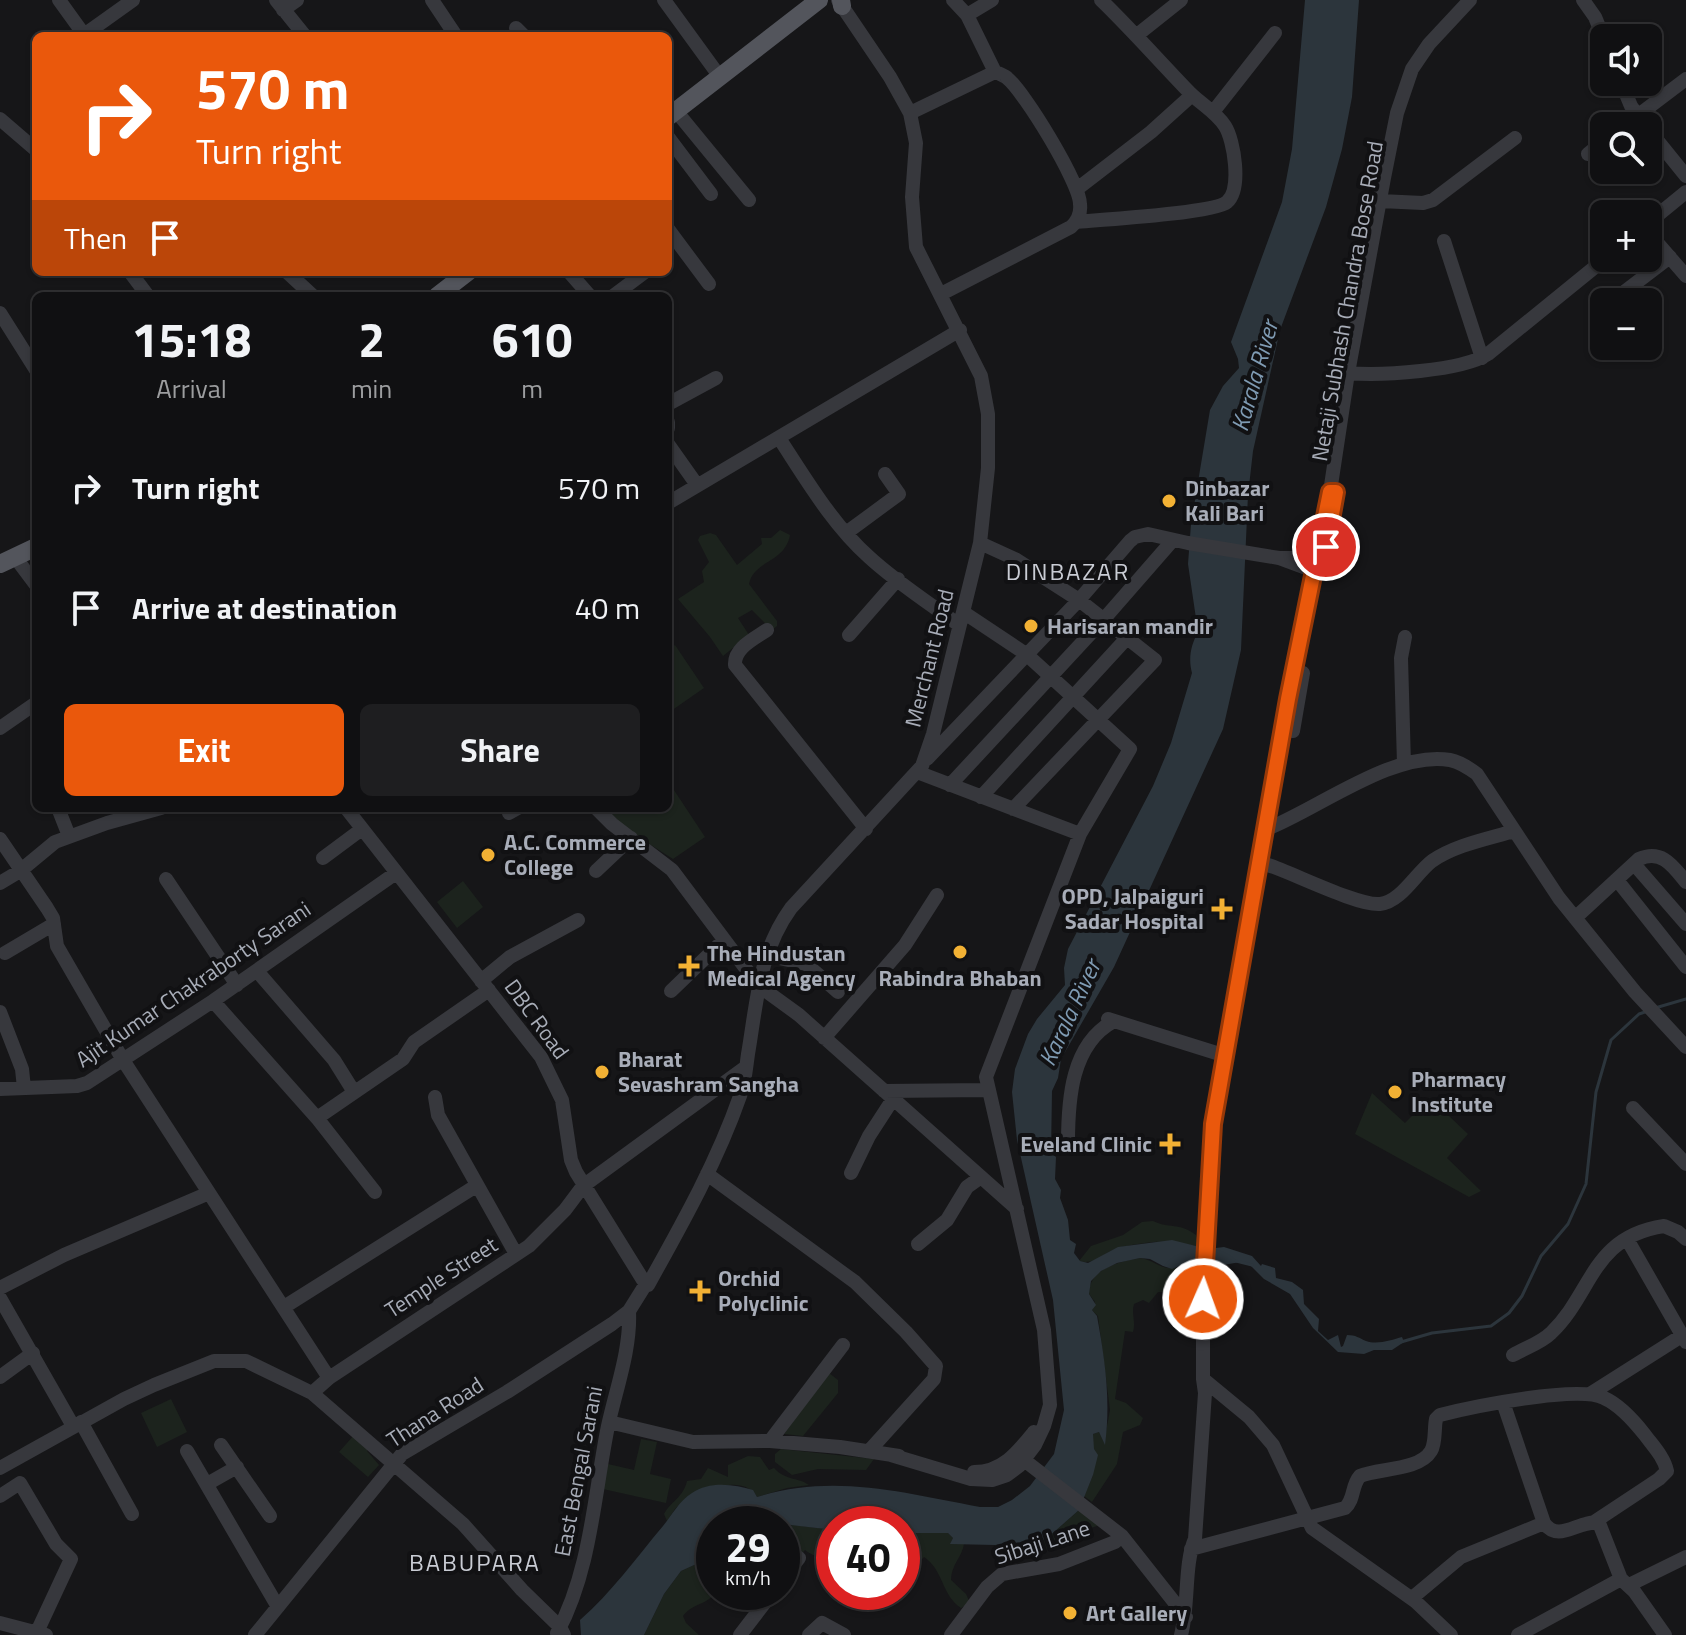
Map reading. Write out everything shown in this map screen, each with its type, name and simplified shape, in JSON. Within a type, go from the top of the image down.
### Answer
[{"type":"main road","points":[[672,112],[819,0]]},
{"type":"main road","points":[[442,292],[463,276]]},
{"type":"main road","points":[[8,560],[32,549]]},
{"type":"street","points":[[59,0],[81,32]]},
{"type":"street","points":[[89,32],[133,0]]},
{"type":"street","points":[[297,0],[279,5],[302,32]]},
{"type":"street","points":[[432,0],[453,32]]},
{"type":"street","points":[[664,0],[720,77]]},
{"type":"street","points":[[953,0],[967,15],[995,72],[1007,77],[1020,94],[1069,171],[1081,203],[1076,222]]},
{"type":"street","points":[[967,15],[992,0]]},
{"type":"street","points":[[941,294],[1039,246],[1076,222],[1164,214],[1228,202],[1234,183],[1234,150],[1229,132],[1213,112],[1192,95],[1101,0]]},
{"type":"street","points":[[1137,35],[1181,0]]},
{"type":"street","name":"Netaji Subhash Chandra Bose Road","points":[[1181,1635],[1186,1617],[1191,1549],[1186,1537],[1197,1393],[1203,1379],[1203,1273],[1213,1124],[1333,492],[1351,374],[1404,88],[1415,63],[1473,0]]},
{"type":"street","points":[[1583,0],[1598,24]]},
{"type":"street","name":"Merchant Road","points":[[645,1284],[660,1264],[707,1174],[741,1094],[759,986],[766,955],[778,927],[791,908],[919,769],[933,734],[980,543],[988,468],[987,397],[960,330],[916,247],[912,197],[916,143],[910,113],[840,2]]},
{"type":"street","points":[[1213,112],[1275,33]]},
{"type":"street","points":[[910,113],[995,72]]},
{"type":"street","points":[[1655,112],[1686,79]]},
{"type":"street","points":[[1077,189],[1151,132],[1192,95]]},
{"type":"street","points":[[672,114],[749,200]]},
{"type":"street","points":[[0,119],[32,147]]},
{"type":"street","points":[[1383,201],[1423,203],[1433,200],[1515,138]]},
{"type":"street","points":[[672,142],[711,194]]},
{"type":"street","points":[[1662,146],[1686,176]]},
{"type":"street","points":[[1662,212],[1686,192]]},
{"type":"street","points":[[672,234],[709,284]]},
{"type":"street","points":[[1444,241],[1482,358]]},
{"type":"street","points":[[1662,248],[1686,276]]},
{"type":"street","points":[[1630,288],[1670,257]]},
{"type":"street","points":[[1351,374],[1426,370],[1474,362],[1590,271]]},
{"type":"street","points":[[291,276],[309,292]]},
{"type":"street","points":[[572,276],[586,292]]},
{"type":"street","points":[[618,292],[640,276]]},
{"type":"street","points":[[0,304],[4,321],[32,364]]},
{"type":"street","points":[[4,321],[32,356]]},
{"type":"street","points":[[672,501],[960,330]]},
{"type":"street","points":[[672,402],[716,378]]},
{"type":"street","points":[[779,438],[817,495],[870,559],[961,619],[1026,654],[1130,749],[1080,834],[1001,1025],[986,1077],[1044,1330],[1050,1405],[1026,1462],[1007,1475],[985,1481],[947,1473],[891,1455]]},
{"type":"street","points":[[672,450],[697,485]]},
{"type":"street","points":[[846,533],[899,494],[885,474]]},
{"type":"street","name":"Netaji Subhash Chandra Bose Road","points":[[1213,1151],[1222,1126],[1268,865],[1288,699],[1333,492]]},
{"type":"street","points":[[1080,834],[950,785],[919,769],[1135,537],[1148,534],[1315,564]]},
{"type":"street","points":[[950,785],[1173,540]]},
{"type":"street","points":[[980,543],[1015,559],[1079,600],[1155,660],[1013,809]]},
{"type":"street","points":[[8,560],[32,581]]},
{"type":"street","points":[[849,635],[898,579]]},
{"type":"street","points":[[767,630],[741,648],[735,665],[866,829]]},
{"type":"street","points":[[1404,764],[1401,658],[1405,637]]},
{"type":"street","points":[[981,797],[1127,638]]},
{"type":"street","points":[[0,728],[32,706]]},
{"type":"street","points":[[1271,828],[1404,764],[1446,759],[1467,767],[1485,786],[1575,918],[1635,992],[1686,1047]]},
{"type":"street","points":[[60,812],[69,836]]},
{"type":"street","points":[[0,883],[20,871],[48,846],[69,836],[148,812]]},
{"type":"street","name":"DBC Road","points":[[349,812],[529,1039],[557,1087],[566,1112],[571,1160],[583,1186],[645,1284]]},
{"type":"street","points":[[600,812],[672,870],[759,986],[824,1038],[1018,1210]]},
{"type":"street","points":[[323,858],[362,829]]},
{"type":"street","points":[[1268,865],[1364,902],[1384,903],[1394,898],[1434,860],[1455,849],[1514,831]]},
{"type":"street","points":[[596,871],[631,838]]},
{"type":"street","points":[[0,839],[47,908],[54,924],[57,946],[123,1060],[329,1378]]},
{"type":"street","points":[[1575,918],[1634,864],[1647,856],[1665,858],[1686,882]]},
{"type":"street","points":[[1634,864],[1686,924]]},
{"type":"street","name":"Ajit Kumar Chakraborty Sarani","points":[[0,1089],[80,1086],[237,985],[396,873]]},
{"type":"street","points":[[166,879],[237,985]]},
{"type":"street","points":[[1617,880],[1686,967]]},
{"type":"street","points":[[824,1038],[905,945],[937,895]]},
{"type":"street","points":[[317,1118],[403,1059],[414,1042],[485,985],[510,957],[578,920]]},
{"type":"street","points":[[5,953],[54,924]]},
{"type":"street","points":[[671,991],[724,940]]},
{"type":"street","points":[[766,955],[806,964],[838,992]]},
{"type":"street","points":[[257,971],[334,1060],[354,1092]]},
{"type":"street","points":[[213,1001],[317,1118],[375,1192]]},
{"type":"street","points":[[0,1012],[22,1069],[24,1088]]},
{"type":"street","points":[[1068,1143],[1068,1100],[1075,1075],[1094,1034],[1107,1019],[1226,1056]]},
{"type":"street","name":"Temple Street","points":[[312,1393],[329,1378],[516,1254],[553,1223],[583,1186],[746,1067]]},
{"type":"street","points":[[888,1095],[987,1090]]},
{"type":"street","points":[[851,1173],[888,1095]]},
{"type":"street","points":[[435,1097],[438,1115],[516,1254]]},
{"type":"street","points":[[1633,1108],[1686,1164]]},
{"type":"street","points":[[707,1174],[855,1282],[936,1366],[934,1379],[869,1451]]},
{"type":"street","points":[[918,1244],[947,1220],[967,1187],[981,1177]]},
{"type":"street","points":[[284,1307],[476,1186]]},
{"type":"street","points":[[0,1288],[64,1255],[209,1193]]},
{"type":"street","points":[[1513,1355],[1552,1332],[1605,1256],[1627,1239],[1664,1226],[1686,1239]]},
{"type":"street","points":[[1191,1549],[1345,1508],[1352,1500],[1354,1483],[1360,1476],[1401,1467],[1429,1454],[1433,1447],[1436,1419],[1440,1415],[1478,1405],[1590,1394],[1684,1339],[1627,1239]]},
{"type":"street","points":[[634,1263],[647,1268],[660,1264]]},
{"type":"street","name":"Thana Road","points":[[257,1635],[393,1463],[412,1447],[507,1392],[629,1311],[645,1284]]},
{"type":"street","points":[[3,1308],[132,1514]]},
{"type":"street","name":"East Bengal Sarani","points":[[560,1632],[584,1560],[609,1422],[630,1330],[629,1311]]},
{"type":"street","points":[[770,1441],[843,1345]]},
{"type":"street","points":[[0,1377],[33,1353]]},
{"type":"street","points":[[0,1468],[154,1385],[214,1361],[227,1359],[255,1363],[312,1393],[463,1524],[560,1632]]},
{"type":"street","points":[[1203,1379],[1249,1417],[1273,1445],[1312,1528],[1412,1598],[1451,1635]]},
{"type":"street","points":[[1503,1402],[1544,1523],[1548,1529],[1561,1533],[1594,1522],[1667,1471],[1665,1462],[1637,1426],[1612,1402],[1590,1394]]},
{"type":"street","points":[[609,1422],[693,1442],[770,1441],[869,1451],[969,1471],[990,1471],[1017,1452],[1050,1405]]},
{"type":"street","points":[[221,1445],[270,1516]]},
{"type":"street","points":[[187,1451],[278,1607]]},
{"type":"street","points":[[1026,1462],[1121,1535],[1186,1617]]},
{"type":"street","points":[[207,1484],[237,1467]]},
{"type":"street","points":[[0,1496],[20,1483],[56,1544],[71,1559],[42,1634],[17,1632],[0,1623]]},
{"type":"street","points":[[1594,1522],[1599,1523],[1625,1582],[1665,1635]]},
{"type":"street","points":[[1412,1598],[1461,1557],[1544,1523]]},
{"type":"street","name":"Sibaji Lane","points":[[951,1635],[987,1587],[1002,1574],[1059,1564],[1115,1542],[1121,1535]]},
{"type":"street","points":[[1518,1635],[1535,1631],[1625,1582],[1686,1557]]},
{"type":"street","points":[[1164,1589],[1189,1573]]},
{"type":"street","points":[[740,1635],[759,1610]]},
{"type":"street","points":[[809,1635],[822,1623],[844,1635]]},
{"type":"shaded area","points":[[780,530],[790,535],[787,544],[757,570],[749,584],[777,621],[777,626],[772,630],[752,610],[738,618],[749,635],[723,656],[678,599],[704,582],[702,571],[709,562],[698,540],[700,536],[710,533],[716,535],[737,565],[762,544],[761,538],[771,538]]},
{"type":"shaded area","points":[[675,645],[704,688],[672,710],[672,647]]},
{"type":"shaded area","points":[[672,787],[705,837],[673,859],[613,821],[609,812],[672,812]]},
{"type":"shaded area","points":[[463,881],[483,907],[457,928],[437,902]]},
{"type":"shaded area","points":[[1372,1093],[1405,1123],[1430,1098],[1468,1134],[1447,1158],[1481,1191],[1469,1197],[1355,1134]]},
{"type":"shaded area","points":[[1153,1221],[1190,1231],[1196,1235],[1199,1247],[1170,1242],[1142,1243],[1116,1249],[1096,1260],[1079,1261],[1091,1246],[1123,1235],[1142,1222]]},
{"type":"shaded area","points":[[1140,1258],[1164,1267],[1191,1271],[1191,1293],[1158,1292],[1149,1303],[1143,1300],[1134,1304],[1134,1328],[1133,1332],[1125,1331],[1115,1399],[1126,1403],[1143,1418],[1140,1425],[1123,1432],[1117,1464],[1092,1502],[1084,1496],[1093,1475],[1093,1434],[1099,1432],[1104,1442],[1110,1410],[1098,1316],[1092,1310],[1095,1302],[1089,1294],[1090,1285],[1107,1268]]},
{"type":"shaded area","points":[[829,1373],[838,1380],[838,1393],[803,1436],[784,1434]]},
{"type":"shaded area","points":[[171,1399],[187,1432],[157,1447],[141,1413]]},
{"type":"shaded area","points":[[355,1434],[370,1447],[367,1451],[379,1465],[368,1477],[339,1452]]},
{"type":"shaded area","points":[[641,1439],[657,1442],[650,1474],[671,1479],[666,1503],[603,1489],[608,1464],[634,1470]]},
{"type":"shaded area","points":[[781,1449],[874,1459],[866,1470],[818,1469],[792,1475],[775,1462],[775,1454]]},
{"type":"shaded area","points":[[748,1456],[760,1457],[769,1470],[774,1468],[809,1485],[757,1497],[741,1486],[719,1486],[687,1500],[677,1507],[667,1521],[664,1514],[683,1492],[687,1481],[701,1479],[708,1468],[728,1477],[728,1465]]},
{"type":"shaded area","points":[[1079,1510],[1097,1526],[1027,1558],[1002,1562],[996,1556],[995,1545],[1045,1540]]},
{"type":"shaded area","points":[[800,1526],[816,1528],[816,1556],[805,1550],[800,1555]]},
{"type":"shaded area","points":[[920,1533],[948,1533],[953,1538],[951,1544],[964,1544],[951,1580],[966,1594],[970,1603],[961,1608],[955,1603],[935,1568],[924,1557],[920,1561]]},
{"type":"shaded area","points":[[696,1564],[696,1606],[683,1616],[699,1635],[644,1635],[664,1594],[681,1571]]},
{"type":"water","name":"Karala River","points":[[1305,0],[1359,0],[1352,97],[1342,149],[1326,207],[1280,330],[1253,451],[1241,650],[1223,729],[1114,967],[1061,1059],[1052,1091],[1051,1153],[1056,1157],[1055,1179],[1061,1190],[1060,1198],[1068,1220],[1070,1240],[1076,1244],[1074,1253],[1080,1261],[1088,1263],[1118,1247],[1172,1240],[1208,1249],[1224,1247],[1252,1256],[1261,1266],[1275,1268],[1276,1278],[1292,1282],[1303,1290],[1304,1304],[1319,1319],[1318,1331],[1328,1340],[1338,1335],[1341,1347],[1347,1335],[1375,1342],[1402,1337],[1404,1342],[1392,1350],[1374,1350],[1364,1354],[1338,1352],[1313,1328],[1290,1294],[1264,1279],[1249,1264],[1240,1262],[1191,1271],[1180,1266],[1172,1269],[1150,1259],[1117,1263],[1101,1271],[1091,1281],[1089,1294],[1096,1305],[1092,1310],[1097,1316],[1105,1364],[1105,1445],[1099,1432],[1093,1434],[1094,1449],[1098,1455],[1079,1510],[1045,1540],[995,1545],[950,1544],[953,1538],[948,1533],[920,1533],[920,1506],[816,1506],[816,1528],[800,1526],[800,1506],[696,1506],[696,1564],[681,1571],[664,1594],[644,1635],[581,1635],[580,1620],[613,1587],[679,1504],[699,1489],[730,1485],[753,1490],[757,1497],[814,1486],[841,1486],[998,1507],[1030,1486],[1054,1454],[1064,1410],[1053,1300],[1017,1140],[1012,1092],[1015,1069],[1028,1034],[1065,985],[1064,968],[1068,949],[1153,786],[1171,743],[1192,673],[1191,652],[1198,632],[1188,564],[1191,524],[1210,410],[1223,386],[1239,368],[1231,342],[1282,202],[1292,149]]},
{"type":"waterway","points":[[1655,1008],[1686,999]]},
{"type":"waterway","points":[[1401,1342],[1432,1333],[1491,1326],[1509,1313],[1522,1296],[1541,1256],[1568,1224],[1586,1184],[1596,1092],[1611,1040],[1639,1014],[1648,1011]]},
{"type":"waterway","points":[[1236,1261],[1252,1265]]},
{"type":"place","name":"Dinbazar Kali Bari","points":[[1169,501]]},
{"type":"place","name":"Harisaran mandir","points":[[1031,626]]},
{"type":"place","name":"A.C. Commerce College","points":[[488,855]]},
{"type":"place","name":"OPD, Jalpaiguri Sadar Hospital","points":[[1222,909]]},
{"type":"place","name":"Rabindra Bhaban","points":[[960,952]]},
{"type":"place","name":"The Hindustan Medical Agency","points":[[689,966]]},
{"type":"place","name":"Bharat Sevashram Sangha","points":[[602,1072]]},
{"type":"place","name":"Pharmacy Institute","points":[[1395,1092]]},
{"type":"place","name":"Eveland Clinic","points":[[1170,1144]]},
{"type":"place","name":"Orchid Polyclinic","points":[[700,1291]]},
{"type":"place","name":"Art Gallery","points":[[1070,1613]]},
{"type":"district","name":"DINBAZAR","points":[[1068,572]]},
{"type":"district","name":"BABUPARA","points":[[475,1563]]},
{"type":"route","points":[[1203,1299],[1213,1124],[1288,699],[1330,492],[1336,492],[1326,547]]}]
